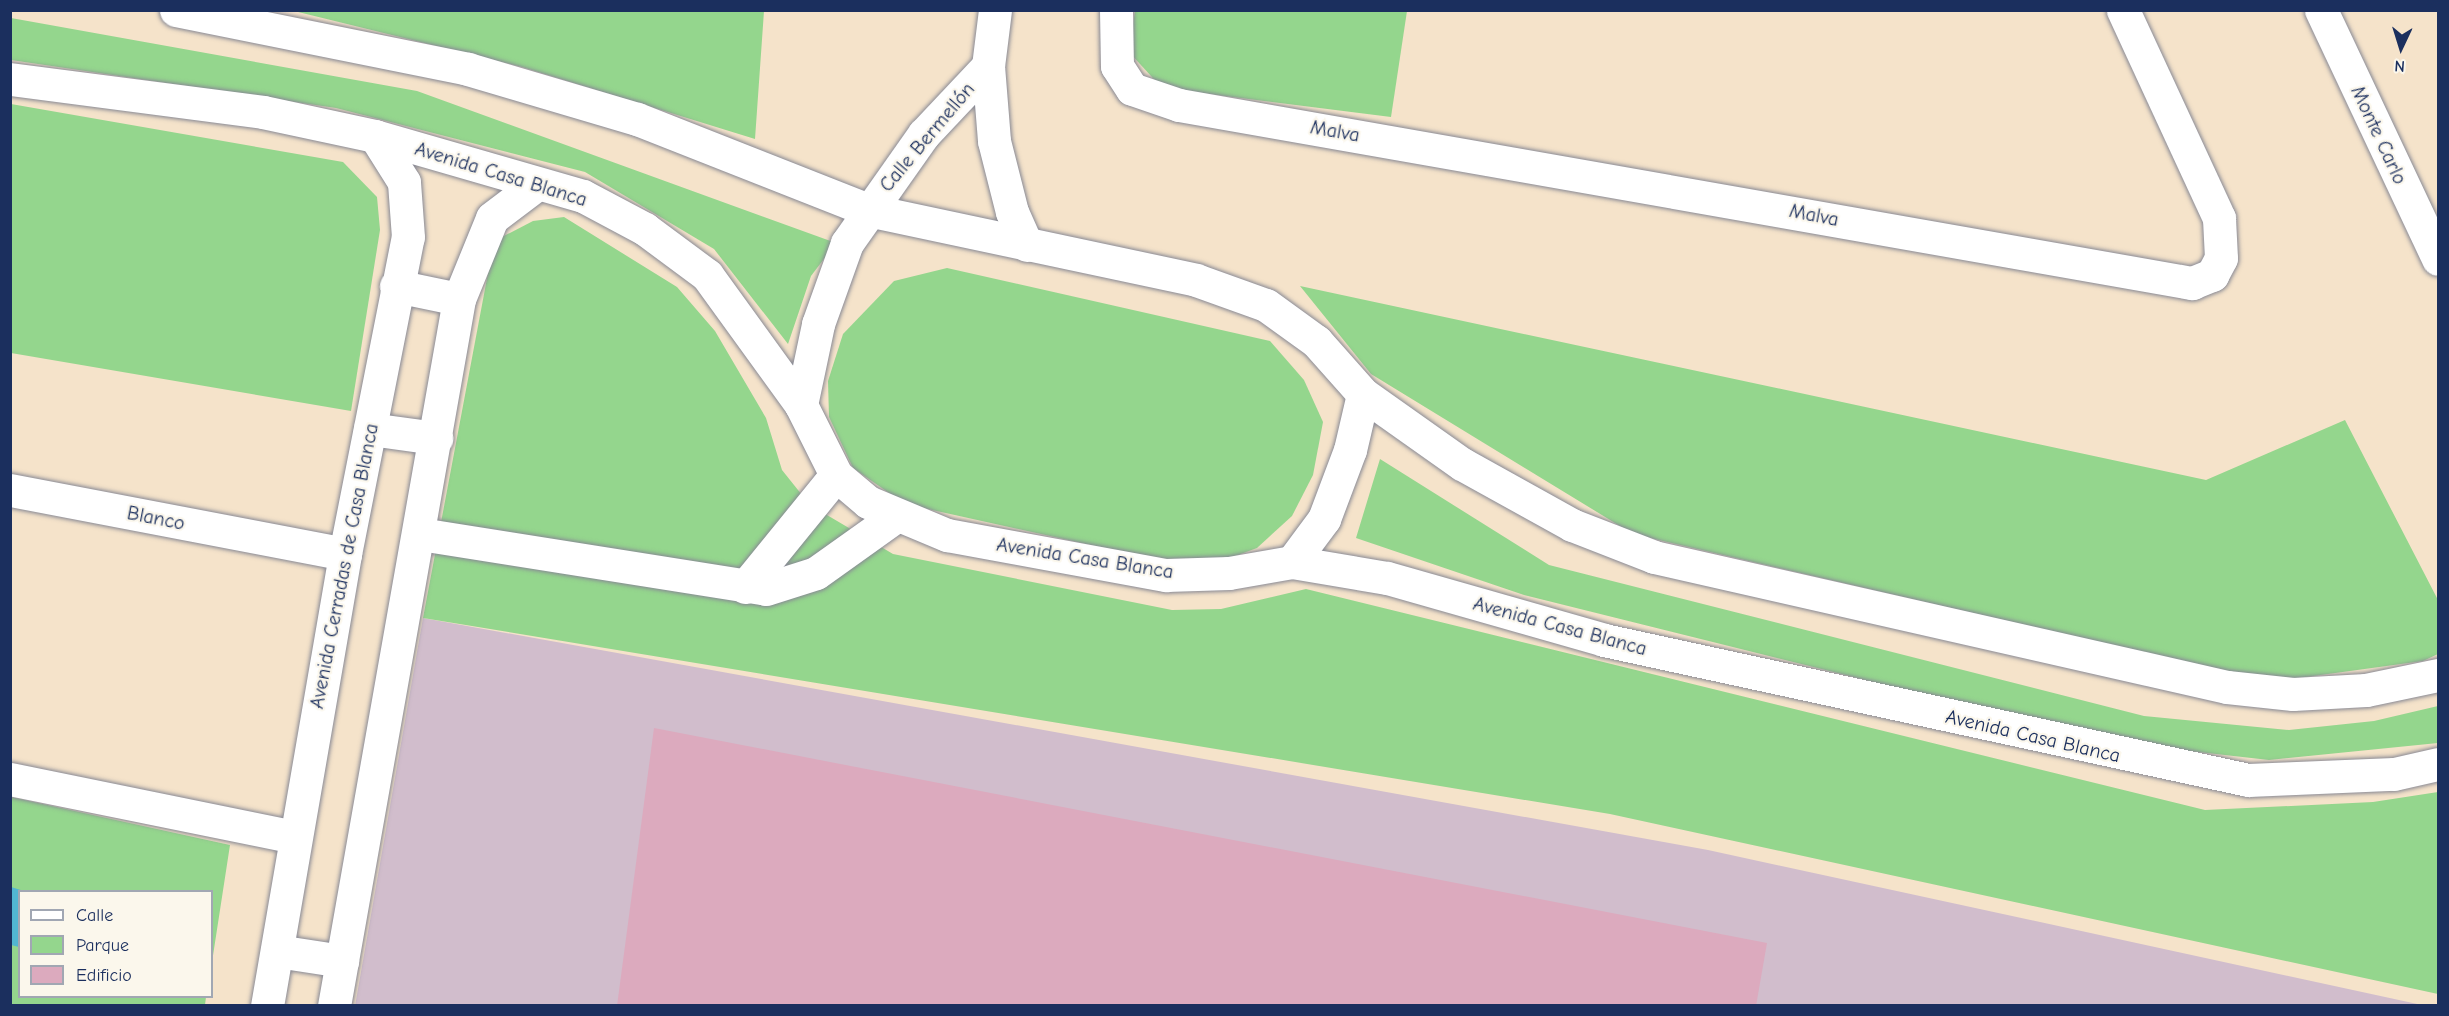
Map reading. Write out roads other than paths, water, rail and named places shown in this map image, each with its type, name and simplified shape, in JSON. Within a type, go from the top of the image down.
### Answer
[{"type":"street","points":[[176,10],[468,69],[549,90],[868,210],[1196,280],[1266,305],[1316,341],[1363,394],[1482,475],[1572,525],[1654,557],[2227,687],[2293,694],[2366,690],[2439,675]]},
{"type":"street","name":"Calle Bermellón","points":[[995,10],[988,66],[1001,177],[1027,245]]},
{"type":"street","name":"Malva","points":[[1116,10],[1113,51],[1132,89],[1179,105],[2192,283],[2212,274],[2221,258],[2219,218],[2122,10]]},
{"type":"street","name":"Monte Carlo","points":[[2321,10],[2428,212],[2439,259]]},
{"type":"street","name":"Calle Bermellón","points":[[801,405],[826,298],[847,243],[868,210],[924,134],[988,66]]},
{"type":"street","name":"Avenida Casa Blanca","points":[[10,79],[263,112],[375,136],[583,196],[645,229],[706,275],[801,405],[836,475],[896,516],[947,535],[1166,575],[1229,573],[1292,562],[1387,578],[1604,640],[2183,770],[2293,782],[2394,774],[2439,764]]},
{"type":"street","name":"Avenida Cerradas de Casa Blanca","points":[[267,1005],[345,554],[410,207],[394,161],[375,136]]},
{"type":"street","points":[[334,1005],[420,534],[459,299],[474,251],[492,218],[537,184]]},
{"type":"street","points":[[396,286],[459,299]]},
{"type":"street","points":[[1292,562],[1324,519],[1350,450],[1363,394]]},
{"type":"street","points":[[370,429],[436,438]]},
{"type":"street","points":[[746,587],[836,475]]},
{"type":"street","name":"Blanco","points":[[10,490],[345,554]]},
{"type":"street","points":[[420,534],[746,587],[788,585],[816,573],[896,516]]},
{"type":"street","points":[[10,779],[295,837]]},
{"type":"street","points":[[277,951],[342,961]]},
{"type":"water","points":[[11,887],[21,890],[18,890],[18,947],[11,945]]}]
